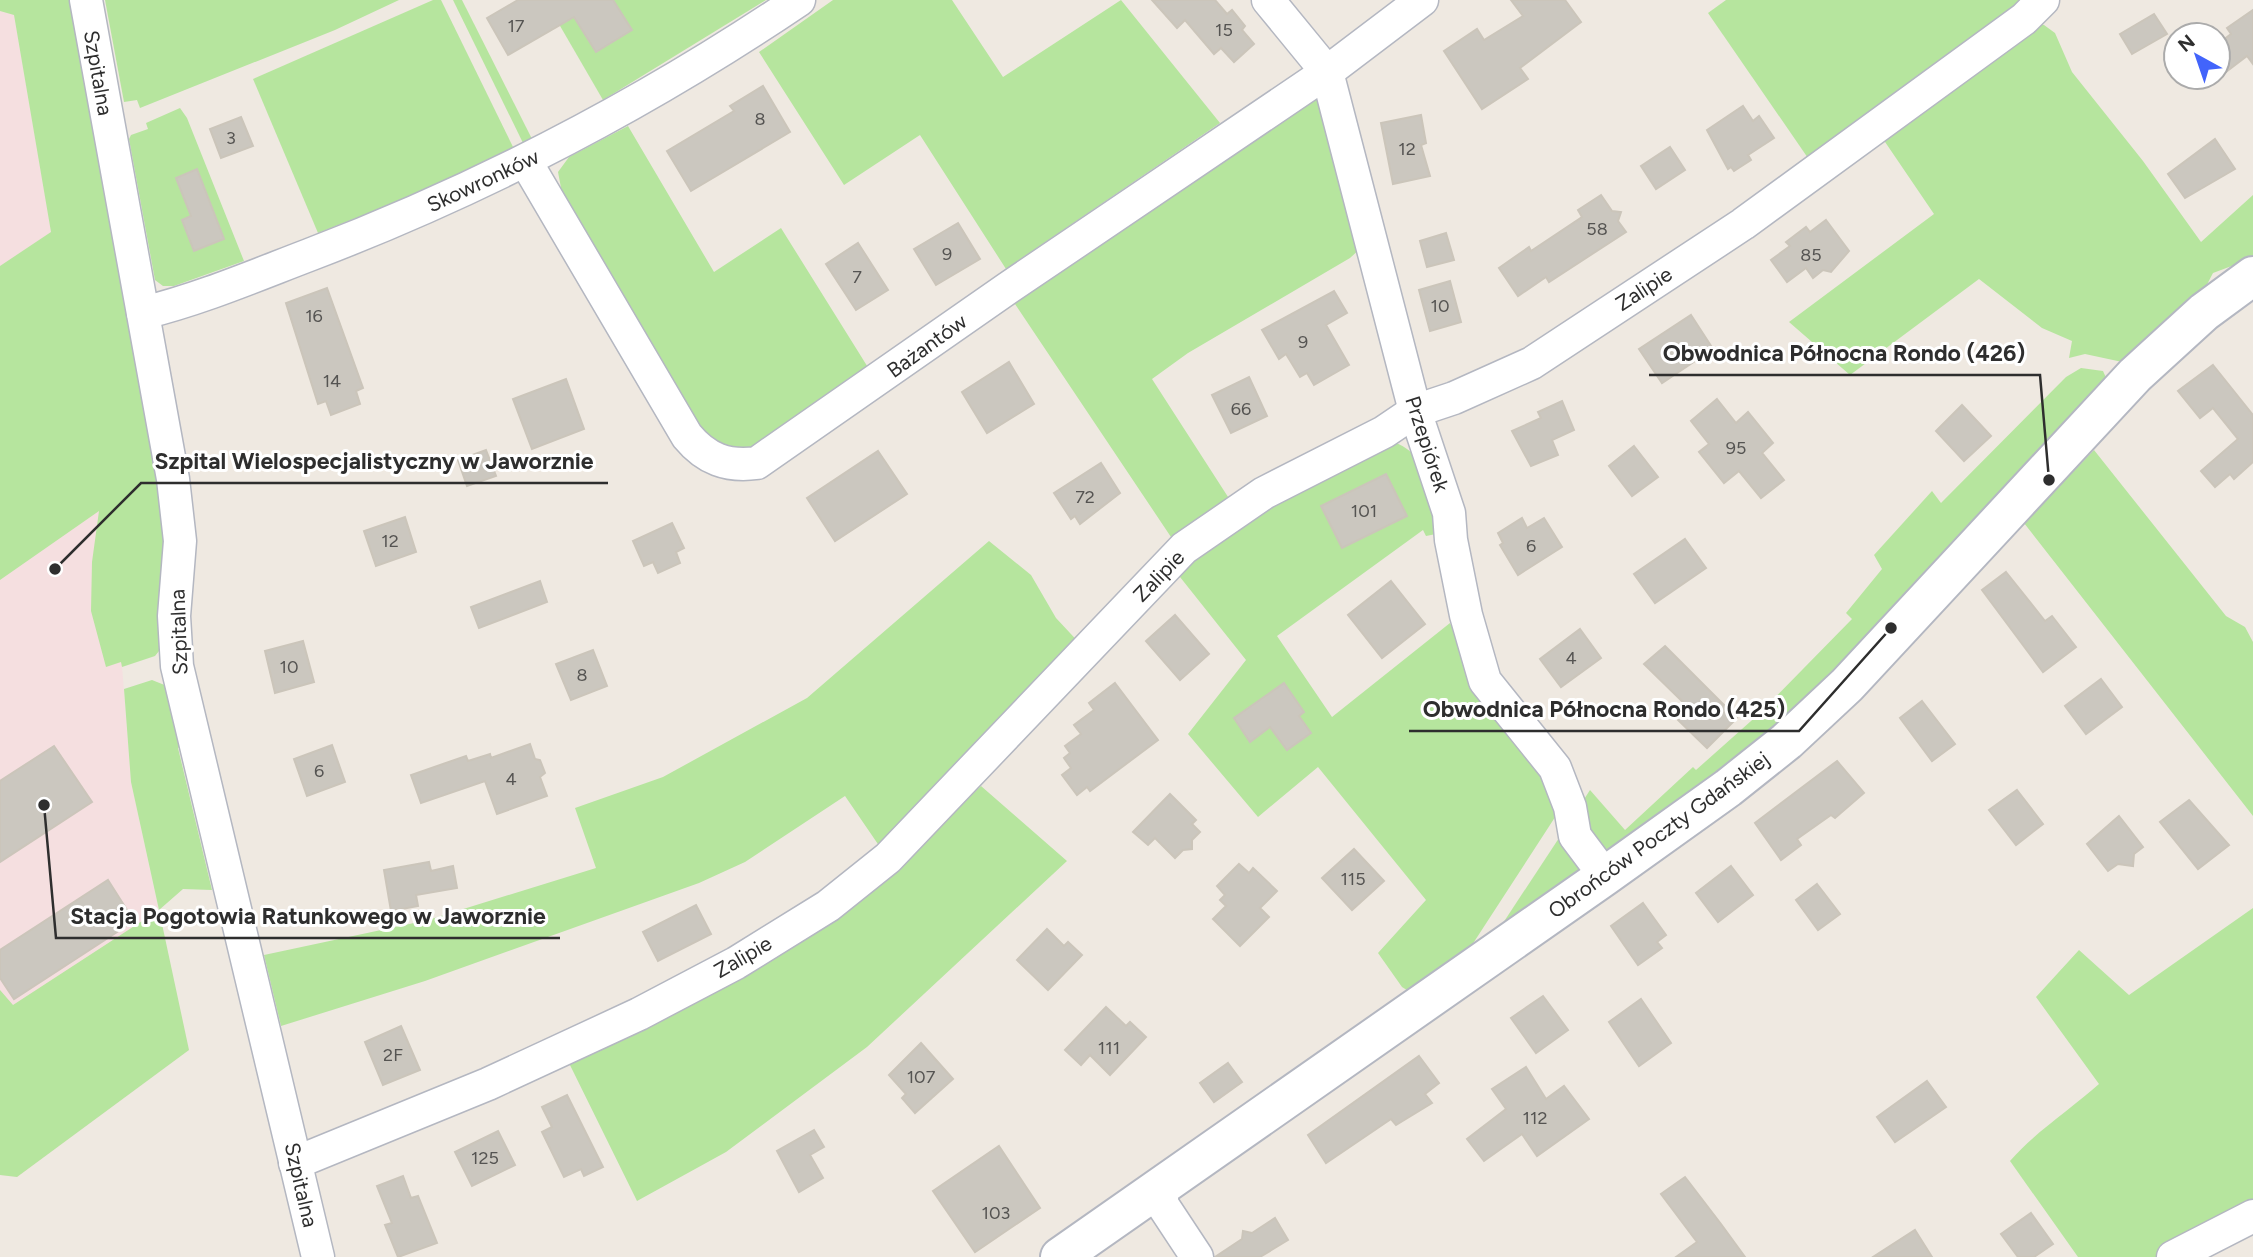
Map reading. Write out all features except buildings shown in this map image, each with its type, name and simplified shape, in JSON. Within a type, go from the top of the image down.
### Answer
[{"type":"street","name":"Szpitalna","points":[[86,0],[173,479],[180,541],[174,616],[177,666],[318,1257]]},
{"type":"street","name":"Skowronków","points":[[143,313],[191,300],[342,242],[526,162],[685,72],[799,0]]},
{"type":"street","name":"Przepiórek","points":[[1268,0],[1327,72],[1415,411],[1449,513],[1451,540],[1466,615],[1485,681],[1555,768],[1570,807],[1575,836],[1605,876]]},
{"type":"street","name":"Bażantów","points":[[526,162],[687,436],[712,459],[750,464],[773,454],[1008,288],[1327,72],[1422,0]]},
{"type":"street","name":"Zalipie","points":[[295,1163],[488,1084],[639,1014],[736,963],[828,906],[888,858],[1184,548],[1264,493],[1384,432],[1415,411],[1454,398],[1532,363],[1743,224],[2024,19],[2043,0]]},
{"type":"street","name":"Obrońców Poczty Gdańskiej","points":[[1060,1257],[1605,876],[1728,788],[1787,741],[1847,685],[2134,375],[2204,312],[2253,276]]},
{"type":"street","points":[[1162,1185],[1163,1204],[1197,1257]]},
{"type":"street","points":[[2173,1257],[2253,1216]]},
{"type":"shaded area","points":[[0,11],[14,15],[119,627],[131,782],[189,1050],[17,1177],[0,1175]]},
{"type":"green space","points":[[0,0],[75,0],[168,522],[163,646],[155,656],[122,667],[121,662],[106,667],[91,611],[92,562],[99,511],[0,580],[0,266],[51,232],[14,15],[0,11]]},
{"type":"green space","points":[[105,0],[399,0],[335,30],[140,108],[137,100],[124,102]]},
{"type":"green space","points":[[433,0],[441,0],[514,149],[394,203],[318,233],[253,79]]},
{"type":"green space","points":[[453,0],[462,0],[532,139],[523,143]]},
{"type":"green space","points":[[545,0],[766,0],[603,100]]},
{"type":"green space","points":[[833,0],[952,0],[1003,77],[1121,0],[1220,123],[1006,269],[920,135],[844,185],[759,52]]},
{"type":"green space","points":[[1726,0],[2021,2],[1810,161],[1708,13]]},
{"type":"green space","points":[[2033,22],[2044,25],[2055,33],[2072,72],[2143,161],[2201,242],[2253,195],[2253,258],[2213,273],[2200,298],[2127,363],[2085,354],[2069,358],[2072,341],[2042,328],[1979,279],[1850,375],[1789,322],[1934,214],[1881,136]]},
{"type":"green space","points":[[1316,95],[1361,248],[1350,258],[1188,353],[1152,379],[1230,500],[1173,540],[1013,301]]},
{"type":"green space","points":[[180,108],[187,118],[244,261],[174,286],[163,286],[155,280],[129,139],[131,135],[148,129],[146,123]]},
{"type":"green space","points":[[628,126],[714,272],[781,228],[869,369],[783,432],[748,450],[736,451],[717,444],[693,422],[562,193],[558,172],[569,157]]},
{"type":"green space","points":[[2081,368],[2103,371],[2108,382],[1782,726],[1621,848],[1605,849],[1591,844],[1581,804],[1590,790],[1625,830],[1693,767],[1696,770],[1760,713],[1852,619],[1846,613],[1882,569],[1874,555],[1932,491],[1941,503],[2066,377]]},
{"type":"green space","points":[[1387,441],[1401,445],[1421,464],[1433,491],[1441,533],[1426,536],[1423,530],[1277,636],[1332,717],[1450,623],[1460,644],[1532,748],[1561,808],[1464,955],[1410,992],[1402,987],[1378,953],[1426,900],[1318,767],[1258,817],[1188,734],[1246,660],[1180,577],[1180,568],[1239,521]]},
{"type":"green space","points":[[2094,450],[2226,616],[2245,627],[2253,642],[2253,816],[2024,523]]},
{"type":"green space","points":[[989,541],[1031,575],[1056,618],[1084,648],[882,850],[845,796],[745,862],[699,883],[425,981],[281,1026],[264,955],[428,920],[596,868],[575,808],[663,777],[807,698]]},
{"type":"green space","points":[[152,680],[167,686],[183,744],[178,748],[212,890],[183,889],[159,910],[131,782],[124,689]]},
{"type":"green space","points":[[981,786],[1067,861],[867,1047],[726,1152],[637,1201],[568,1061],[897,864]]},
{"type":"green space","points":[[1561,835],[1583,874],[1503,930],[1503,923]]},
{"type":"green space","points":[[2253,908],[2253,1212],[2170,1257],[2078,1257],[2010,1161],[2041,1131],[2099,1084],[2036,997],[2079,950],[2129,995]]},
{"type":"green space","points":[[159,910],[189,1050],[17,1177],[0,1175],[0,990],[13,1005]]},
{"type":"place","name":"Obwodnica Północna Rondo (426)","points":[[2049,480]]},
{"type":"place","name":"Szpital Wielospecjalistyczny w Jaworznie","points":[[55,569]]},
{"type":"place","name":"Obwodnica Północna Rondo (425)","points":[[1891,628]]},
{"type":"place","name":"Stacja Pogotowia Ratunkowego w Jaworznie","points":[[44,805]]}]
